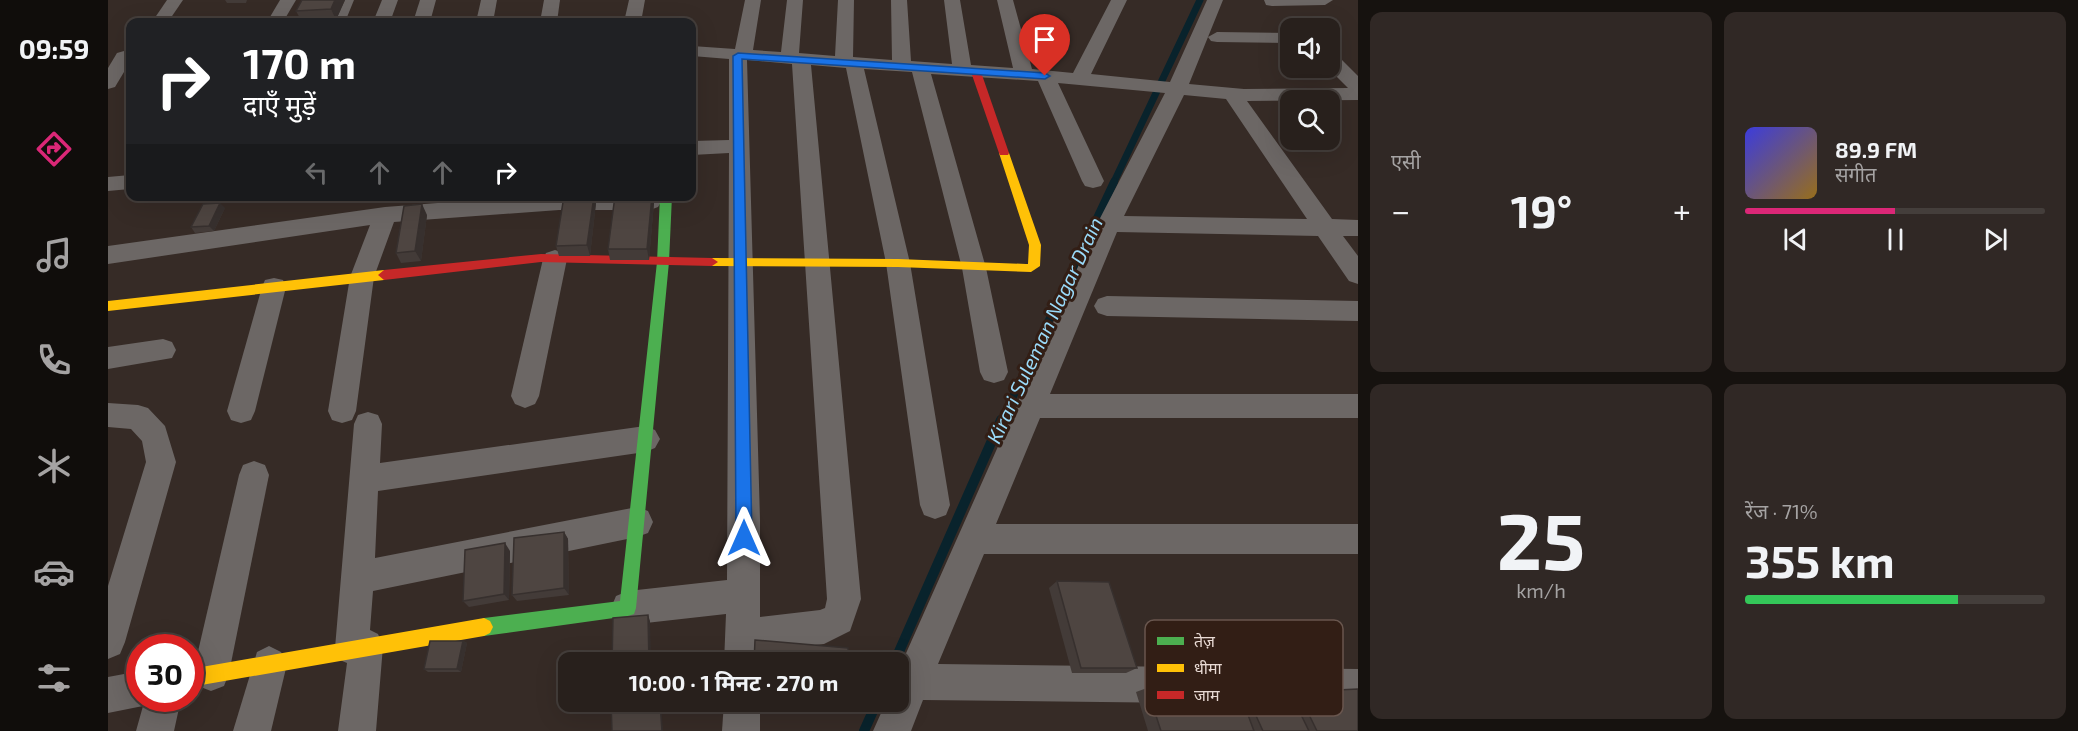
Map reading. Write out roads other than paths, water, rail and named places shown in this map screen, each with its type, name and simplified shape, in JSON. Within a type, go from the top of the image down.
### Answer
[{"type":"street","points":[[163,18],[175,0]]},
{"type":"street","points":[[277,18],[288,0]]},
{"type":"street","points":[[339,18],[346,0]]},
{"type":"street","points":[[383,18],[390,0]]},
{"type":"street","points":[[423,18],[428,0]]},
{"type":"street","points":[[486,18],[489,0]]},
{"type":"street","points":[[550,18],[552,0]]},
{"type":"street","points":[[634,18],[637,0]]},
{"type":"street","points":[[753,0],[740,56],[744,520],[742,650],[824,627],[838,619],[844,598],[818,262],[795,60],[795,0]]},
{"type":"street","points":[[846,0],[849,63],[898,262],[935,505]]},
{"type":"street","points":[[899,0],[911,67],[974,268],[994,372]]},
{"type":"street","points":[[108,306],[541,258],[663,262],[898,262],[974,268],[1027,269],[1034,267],[1035,245],[969,71],[952,0]]},
{"type":"street","points":[[1005,0],[1024,75]]},
{"type":"street","points":[[1079,79],[1119,0]]},
{"type":"street","points":[[892,731],[1108,224],[1215,0]]},
{"type":"street","points":[[1272,0],[1325,0]]},
{"type":"street","points":[[1272,0],[1286,18]]},
{"type":"street","points":[[1217,37],[1280,28]]},
{"type":"street","points":[[696,51],[1045,76],[1232,94],[1358,94]]},
{"type":"street","points":[[108,83],[121,58]]},
{"type":"street","points":[[1340,69],[1358,87]]},
{"type":"street","points":[[1045,76],[1093,181]]},
{"type":"street","points":[[1232,94],[1358,275]]},
{"type":"street","points":[[696,148],[739,146]]},
{"type":"street","points":[[108,184],[126,182]]},
{"type":"street","points":[[108,255],[385,215],[595,201]]},
{"type":"street","points":[[628,608],[663,262],[666,201]]},
{"type":"street","points":[[357,731],[359,647],[357,578],[364,479],[355,417],[362,278],[385,215]]},
{"type":"street","points":[[1108,224],[1358,228]]},
{"type":"street","points":[[525,396],[555,259]]},
{"type":"street","points":[[241,411],[274,287]]},
{"type":"street","points":[[1107,306],[1358,311]]},
{"type":"street","points":[[108,358],[163,350]]},
{"type":"street","points":[[1031,406],[1358,406]]},
{"type":"street","points":[[108,415],[138,417],[155,435],[161,462],[108,642]]},
{"type":"street","points":[[364,479],[645,440]]},
{"type":"street","points":[[204,665],[254,475]]},
{"type":"street","points":[[357,578],[637,522]]},
{"type":"street","points":[[974,539],[1358,539]]},
{"type":"street","points":[[204,675],[359,647],[531,620],[743,595]]},
{"type":"street","points":[[252,731],[269,664]]},
{"type":"street","points":[[912,682],[1145,685]]},
{"type":"street","points":[[1343,687],[1358,687]]},
{"type":"street","points":[[108,695],[126,692]]},
{"type":"street","points":[[155,731],[160,712]]},
{"type":"street","points":[[741,731],[742,712]]},
{"type":"waterway","name":"Kirari Suleman Nagar Drain","points":[[1113,184],[1200,0]]},
{"type":"waterway","name":"Kirari Suleman Nagar Drain","points":[[1001,422],[1114,182]]},
{"type":"waterway","name":"Kirari Suleman Nagar Drain","points":[[899,652],[1001,420]]},
{"type":"waterway","name":"Kirari Suleman Nagar Drain","points":[[864,731],[873,712]]}]
